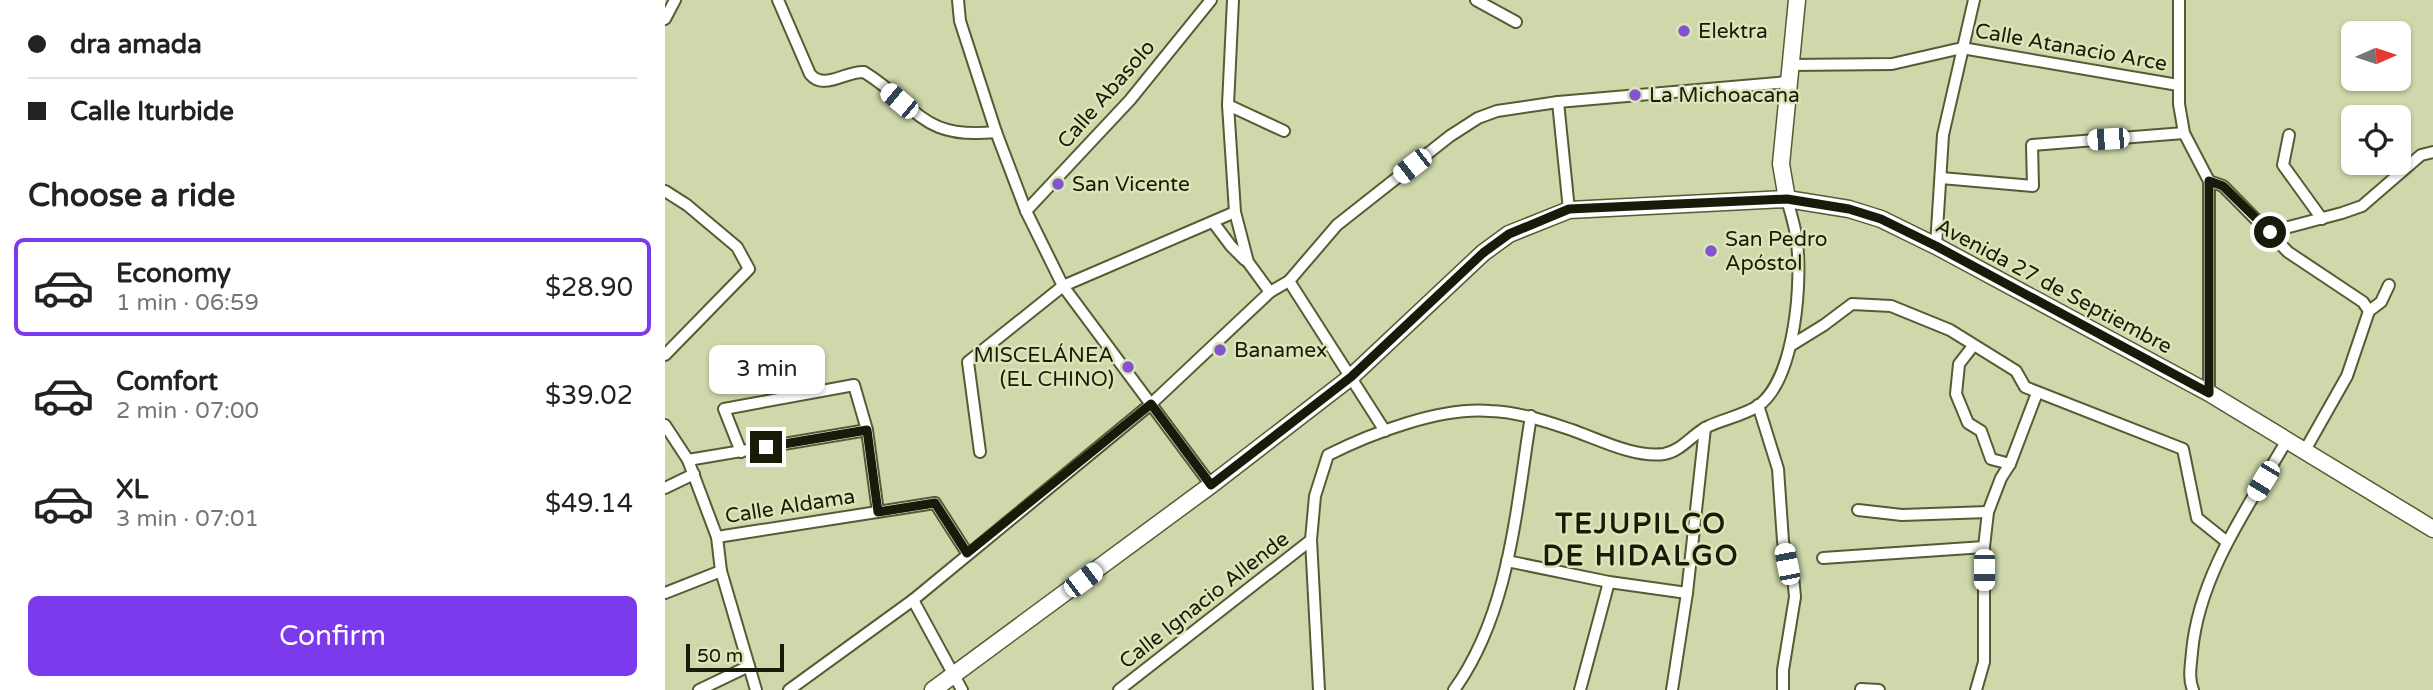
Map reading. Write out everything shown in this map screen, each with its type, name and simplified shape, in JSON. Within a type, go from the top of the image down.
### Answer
[{"type":"main road","points":[[1787,199],[1781,164],[1797,0]]},
{"type":"main road","name":"Avenida 27 de Septiembre","points":[[933,690],[956,685],[1351,377],[1483,253],[1509,234],[1569,209],[1787,199],[1849,209],[1881,219],[2209,393],[2433,530]]},
{"type":"street","points":[[665,19],[675,0]]},
{"type":"street","points":[[778,0],[810,74],[817,81],[827,82],[851,73],[864,72],[914,113],[944,130],[966,134],[996,132]]},
{"type":"street","points":[[958,0],[960,21],[996,132],[1026,211],[1063,286],[1211,485]]},
{"type":"street","name":"Calle Abasolo","points":[[1026,211],[1130,100],[1211,0]]},
{"type":"street","points":[[1233,0],[1228,105],[1235,212],[1248,262]]},
{"type":"street","points":[[1476,0],[1516,22]]},
{"type":"street","points":[[1936,246],[1943,135],[1974,0]]},
{"type":"street","points":[[2179,0],[2179,104],[2184,133],[2209,181],[2209,393]]},
{"type":"street","name":"Calle Atanacio Arce","points":[[1790,65],[1892,64],[1962,48],[2178,85]]},
{"type":"street","points":[[789,690],[912,600],[1151,404],[1270,292],[1289,281],[1337,225],[1450,136],[1478,118],[1497,111],[1558,102],[1788,82]]},
{"type":"street","points":[[1558,102],[1569,209]]},
{"type":"street","points":[[1228,105],[1284,131]]},
{"type":"street","points":[[1941,178],[2033,186],[2032,145],[2184,133]]},
{"type":"street","points":[[2289,135],[2283,165],[2322,219]]},
{"type":"street","points":[[2270,232],[2362,206],[2421,155],[2433,152]]},
{"type":"street","points":[[2209,181],[2223,186],[2288,252],[2363,302],[2369,311]]},
{"type":"street","points":[[665,191],[687,205],[737,247],[749,269],[665,355]]},
{"type":"street","points":[[1319,690],[1311,540],[1315,496],[1328,455],[1385,431],[1445,414],[1466,411],[1531,416],[1640,453],[1664,454],[1677,449],[1705,428],[1758,405],[1773,389],[1784,366],[1796,310],[1796,236],[1787,199]]},
{"type":"street","points":[[980,452],[968,362],[1063,286],[1235,212]]},
{"type":"street","points":[[1213,222],[1270,292]]},
{"type":"street","points":[[1289,281],[1385,431]]},
{"type":"street","points":[[2304,452],[2347,376],[2369,311],[2381,302],[2389,285]]},
{"type":"street","points":[[1790,346],[1852,304],[1891,306],[1950,330],[2016,371],[2025,387],[2183,449],[2197,518],[2227,542]]},
{"type":"street","points":[[1973,346],[1959,364],[1956,394],[1968,423],[1981,430],[1991,459],[2010,464]]},
{"type":"street","points":[[741,452],[724,409],[854,385],[867,430],[878,512]]},
{"type":"street","points":[[1976,690],[1984,662],[1984,547],[1988,512],[2037,393]]},
{"type":"street","points":[[1758,405],[1778,469],[1783,541],[1787,564],[1793,576],[1795,597],[1783,670],[1783,690]]},
{"type":"street","points":[[1454,690],[1471,666],[1485,636],[1507,561],[1531,416]]},
{"type":"street","points":[[665,425],[688,460],[717,537],[721,571],[756,690]]},
{"type":"street","points":[[1672,690],[1687,593],[1705,428]]},
{"type":"street","points":[[688,460],[867,430]]},
{"type":"street","points":[[2193,690],[2190,678],[2194,632],[2210,581],[2227,542],[2287,440]]},
{"type":"street","points":[[665,488],[694,474]]},
{"type":"street","name":"Calle Aldama","points":[[717,537],[935,503],[967,553]]},
{"type":"street","points":[[1858,510],[1902,514],[1988,512]]},
{"type":"street","name":"Calle Ignacio Allende","points":[[1119,690],[1132,686],[1311,540]]},
{"type":"street","points":[[1823,558],[1984,547]]},
{"type":"street","points":[[1507,561],[1609,582],[1687,593]]},
{"type":"street","points":[[665,593],[721,571]]},
{"type":"street","points":[[1580,690],[1609,582]]},
{"type":"street","points":[[912,600],[956,685]]},
{"type":"street","points":[[699,690],[749,666]]},
{"type":"street","points":[[1861,689],[1879,690]]},
{"type":"place","name":"Elektra","points":[[1684,31]]},
{"type":"place","name":"La Michoacana","points":[[1635,95]]},
{"type":"place","name":"San Vicente","points":[[1058,184]]},
{"type":"place","name":"San Pedro Apóstol","points":[[1711,251]]},
{"type":"place","name":"Banamex","points":[[1220,350]]},
{"type":"place","name":"MISCELÁNEA (EL CHINO)","points":[[1128,367]]},
{"type":"district","name":"TEJUPILCO DE HIDALGO","points":[[1641,539]]},
{"type":"route","points":[[766,447],[867,430],[878,512],[935,503],[967,553],[1151,404],[1211,485],[1351,377],[1483,253],[1509,234],[1531,224],[1569,209],[1787,199],[1849,209],[1881,219],[2209,393],[2209,181],[2223,186],[2270,232]]}]
